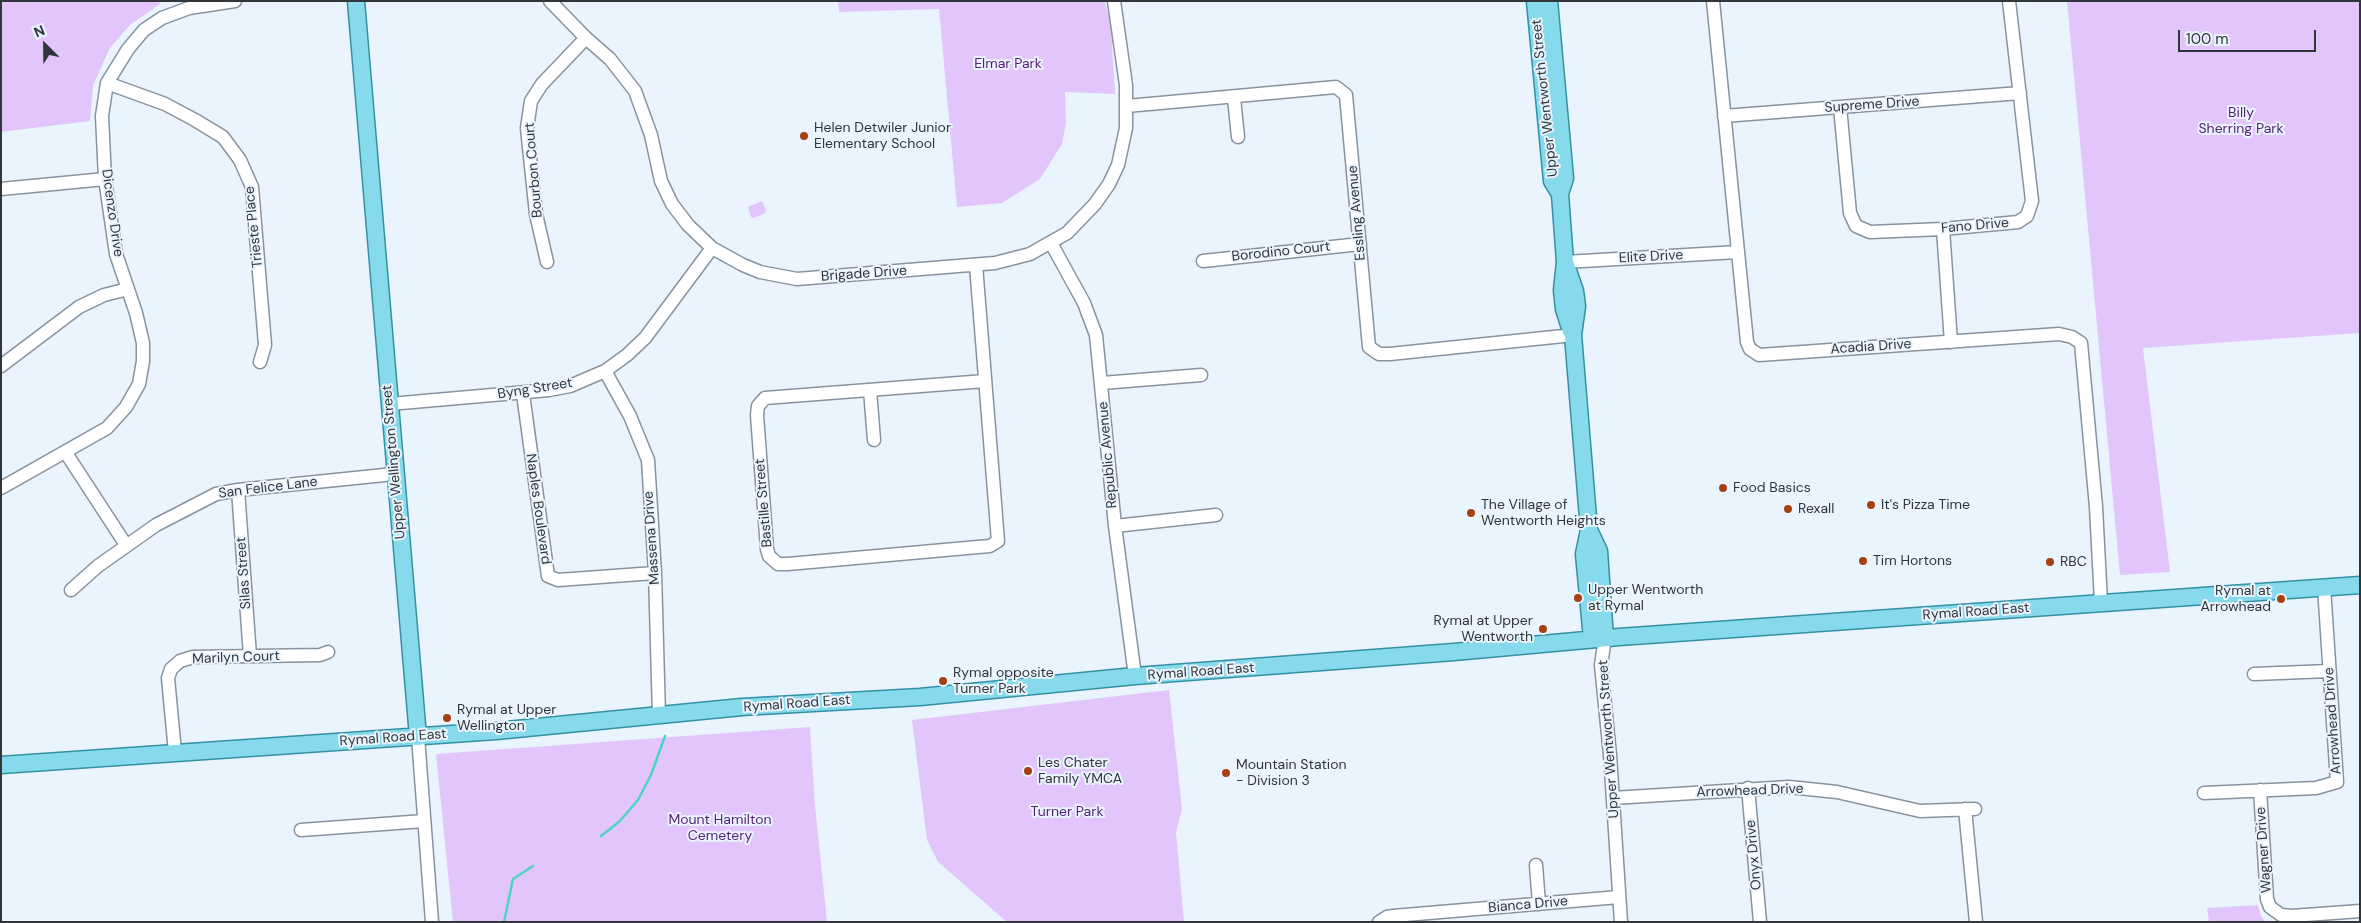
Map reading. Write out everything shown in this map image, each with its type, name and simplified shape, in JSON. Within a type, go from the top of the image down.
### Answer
[{"type":"main road","name":"Upper Wellington Street","points":[[356,1],[390,404],[394,474],[418,737]]},
{"type":"main road","name":"Upper Wentworth Street","points":[[1535,1],[1552,181],[1560,194]]},
{"type":"main road","name":"Upper Wentworth Street","points":[[1549,1],[1565,178],[1560,194],[1565,262],[1577,306],[1573,335],[1589,530],[1599,551],[1599,638]]},
{"type":"main road","name":"Rymal Road East","points":[[1,765],[418,737],[742,707],[920,697],[1135,676],[1454,652],[1599,638],[2360,585]]},
{"type":"street","name":"Dicenzo Drive","points":[[1,488],[66,453],[107,428],[126,407],[138,384],[143,361],[143,343],[136,313],[116,254],[105,179],[102,116],[108,83],[128,49],[144,30],[162,18],[189,8],[235,1]]},
{"type":"street","name":"Brigade Drive","points":[[550,1],[586,38],[610,59],[635,91],[651,135],[661,180],[672,204],[688,225],[712,248],[742,265],[760,272],[797,279],[976,265],[1030,254],[1051,244],[1081,220],[1109,184],[1118,165],[1126,128],[1127,106],[1119,3]]},
{"type":"street","name":"Acadia Drive","points":[[1713,1],[1747,342],[1750,349],[1759,355],[2059,334],[2072,337],[2081,343],[2096,508],[2101,602]]},
{"type":"street","name":"Fano Drive","points":[[1840,107],[1850,213],[1856,226],[1870,232],[1943,229],[2018,222],[2027,216],[2032,201],[2009,1]]},
{"type":"street","name":"Bourbon Court","points":[[547,262],[536,214],[527,128],[531,101],[542,84],[586,38]]},
{"type":"street","name":"Trieste Place","points":[[108,83],[164,104],[195,120],[224,137],[240,160],[252,187],[265,345],[260,362]]},
{"type":"street","name":"Essling Avenue","points":[[1127,106],[1336,88],[1346,95],[1369,347],[1379,354],[1390,354],[1573,335]]},
{"type":"street","name":"Supreme Drive","points":[[1724,116],[2020,93]]},
{"type":"street","points":[[1234,98],[1238,137]]},
{"type":"street","points":[[1,189],[105,179]]},
{"type":"street","points":[[1943,229],[1951,342]]},
{"type":"street","name":"Republic Avenue","points":[[1051,244],[1091,319],[1099,351],[1115,526],[1135,676]]},
{"type":"street","name":"Borodino Court","points":[[1203,261],[1360,244]]},
{"type":"street","name":"Byng Street","points":[[390,404],[524,394],[570,386],[605,371],[627,355],[645,338],[712,248]]},
{"type":"street","name":"Elite Drive","points":[[1565,262],[1738,252]]},
{"type":"street","name":"Bastille Street","points":[[976,265],[998,541],[990,546],[978,548],[778,564],[769,556],[757,415],[758,406],[765,398],[985,381]]},
{"type":"street","points":[[1,366],[79,307],[104,295],[128,290]]},
{"type":"street","name":"Massena Drive","points":[[605,371],[630,416],[648,460],[655,573],[659,716]]},
{"type":"street","points":[[1102,383],[1201,375]]},
{"type":"street","points":[[870,390],[874,440]]},
{"type":"street","name":"Naples Boulevard","points":[[524,394],[548,576],[558,580],[655,573]]},
{"type":"street","points":[[66,453],[126,545]]},
{"type":"street","name":"San Felice Lane","points":[[71,590],[126,545],[198,501],[216,494],[238,490],[394,474]]},
{"type":"street","name":"Silas Street","points":[[238,490],[250,656]]},
{"type":"street","points":[[1115,526],[1216,515]]},
{"type":"street","name":"Arrowhead Drive","points":[[2204,793],[2316,788],[2337,782],[2324,587]]},
{"type":"street","name":"Upper Wentworth Street","points":[[1599,638],[1613,798],[1621,922]]},
{"type":"street","name":"Marilyn Court","points":[[175,752],[168,678],[171,669],[180,661],[193,657],[320,655],[328,652]]},
{"type":"street","points":[[2254,674],[2329,671]]},
{"type":"street","name":"Upper Wellington Street","points":[[418,737],[432,922]]},
{"type":"street","name":"Arrowhead Drive","points":[[1613,798],[1748,788],[1806,788],[1837,792],[1908,809],[1970,809],[1976,922]]},
{"type":"street","name":"Onyx Drive","points":[[1748,788],[1760,922]]},
{"type":"street","name":"Wagner Drive","points":[[2260,790],[2267,899],[2270,907],[2282,915],[2292,916],[2353,915]]},
{"type":"street","points":[[301,830],[424,821]]},
{"type":"street","points":[[1536,864],[1540,904]]},
{"type":"street","name":"Bianca Drive","points":[[1380,922],[1393,916],[1619,897]]},
{"type":"green space","points":[[1,1],[159,1],[160,4],[130,25],[110,48],[93,85],[90,121],[1,132]]},
{"type":"green space","name":"Elmar Park","points":[[838,1],[1105,1],[1111,28],[1115,94],[1065,92],[1066,123],[1062,144],[1040,179],[1002,203],[957,207],[939,9],[839,12]]},
{"type":"green space","name":"Billy Sherring Park","points":[[2067,1],[2360,1],[2360,333],[2143,348],[2170,572],[2120,575]]},
{"type":"green space","points":[[762,201],[766,210],[765,213],[754,218],[751,217],[748,207]]},
{"type":"green space","name":"Turner Park","points":[[1169,690],[1182,809],[1176,832],[1184,922],[1007,922],[938,862],[927,840],[912,720]]},
{"type":"green space","name":"Mount Hamilton Cemetery","points":[[810,727],[815,806],[827,922],[453,922],[436,754]]},
{"type":"green space","points":[[2258,905],[2261,916],[2266,922],[2209,922],[2207,908]]},
{"type":"waterway","points":[[601,836],[619,822],[638,800],[651,775],[665,736]]},
{"type":"waterway","points":[[504,922],[513,879],[533,866]]},
{"type":"place","name":"Helen Detwiler Junior Elementary School","points":[[804,136]]},
{"type":"place","name":"Food Basics","points":[[1723,488]]},
{"type":"place","name":"It's Pizza Time","points":[[1871,505]]},
{"type":"place","name":"Rexall","points":[[1788,509]]},
{"type":"place","name":"The Village of Wentworth Heights","points":[[1471,513]]},
{"type":"place","name":"Tim Hortons","points":[[1863,561]]},
{"type":"place","name":"RBC","points":[[2050,562]]},
{"type":"place","name":"Upper Wentworth at Rymal","points":[[1578,598]]},
{"type":"place","name":"Rymal at Arrowhead","points":[[2281,599]]},
{"type":"place","name":"Rymal at Upper Wentworth","points":[[1543,629]]},
{"type":"place","name":"Rymal opposite Turner Park","points":[[943,681]]},
{"type":"place","name":"Rymal at Upper Wellington","points":[[447,718]]},
{"type":"place","name":"Les Chater Family YMCA","points":[[1028,771]]},
{"type":"place","name":"Mountain Station - Division 3","points":[[1226,773]]}]
